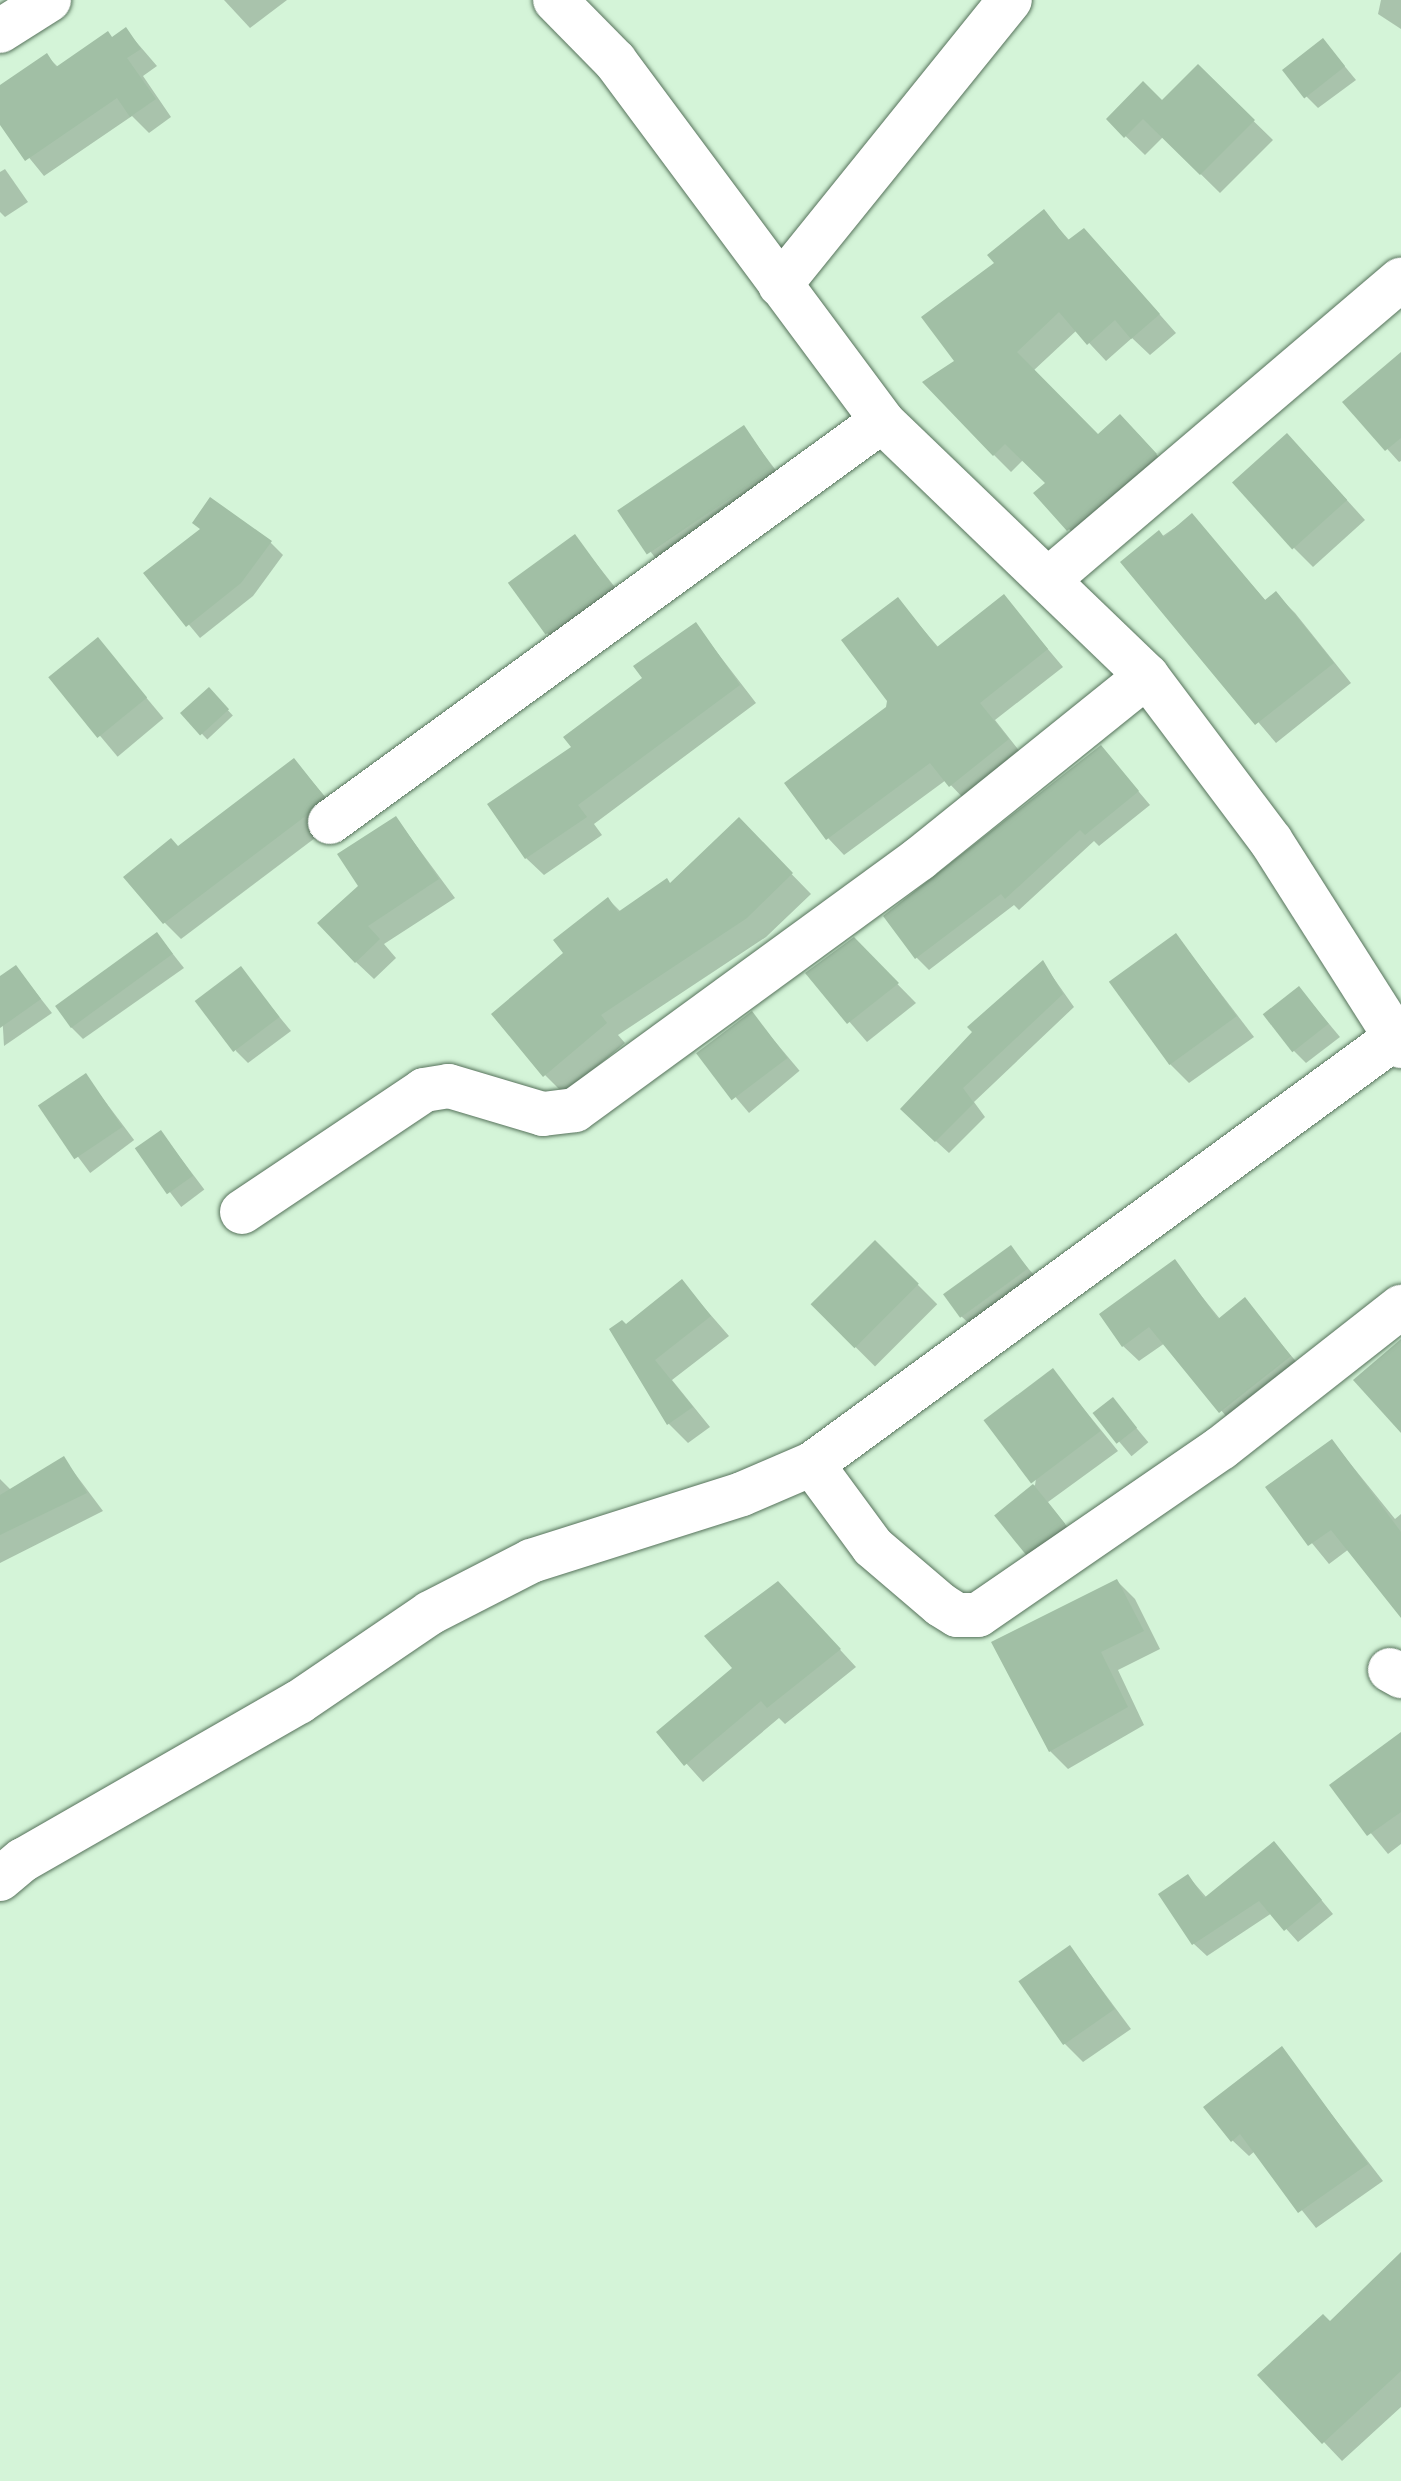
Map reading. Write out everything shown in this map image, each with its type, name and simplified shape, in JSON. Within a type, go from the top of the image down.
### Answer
[{"type":"street","points":[[0,31],[49,0]]},
{"type":"street","points":[[0,1879],[23,1860],[299,1702],[455,1600],[531,1561],[742,1494],[812,1464],[1398,1042],[1271,841],[1147,676],[882,421],[615,61],[555,0]]},
{"type":"street","points":[[780,285],[1010,0]]},
{"type":"street","points":[[1049,579],[1401,279]]},
{"type":"street","points":[[330,822],[882,421]]},
{"type":"street","points":[[242,1212],[424,1090],[460,1088],[543,1114],[575,1110],[919,859],[1147,676]]},
{"type":"street","points":[[812,1464],[873,1547],[941,1605],[957,1615],[978,1615],[1221,1448],[1401,1307]]},
{"type":"building","points":[[126,27],[141,49],[127,58],[156,99],[130,117],[117,98],[25,161],[0,125],[0,85],[47,53],[56,67],[108,31],[112,37]]},
{"type":"building","points":[[1323,38],[1345,66],[1304,98],[1282,70]]},
{"type":"building","points":[[1198,64],[1255,120],[1200,175],[1143,119],[1124,138],[1106,119],[1143,81],[1162,100]]},
{"type":"building","points":[[1044,209],[1068,240],[1084,228],[1160,314],[1131,339],[1115,320],[1087,345],[1059,312],[1017,352],[1098,434],[1120,414],[1157,454],[1067,531],[1033,493],[1045,483],[1005,444],[993,456],[922,382],[954,361],[921,317],[994,263],[987,255]]},
{"type":"building","points":[[1401,352],[1401,438],[1385,451],[1342,402]]},
{"type":"building","points":[[744,425],[774,469],[647,554],[617,511]]},
{"type":"building","points":[[1287,433],[1347,500],[1292,549],[1232,483]]},
{"type":"building","points":[[210,497],[272,541],[241,583],[186,627],[143,573],[200,529],[192,523]]},
{"type":"building","points":[[1192,513],[1265,600],[1276,591],[1334,663],[1255,725],[1120,562],[1159,530],[1164,537]]},
{"type":"building","points":[[575,534],[613,586],[545,635],[508,583]]},
{"type":"building","points":[[1004,594],[1048,649],[980,703],[1009,739],[949,787],[930,763],[826,840],[784,783],[886,707],[887,701],[841,640],[898,597],[937,647]]},
{"type":"building","points":[[696,622],[740,685],[578,805],[587,817],[525,859],[487,804],[571,747],[563,737],[642,678],[633,666]]},
{"type":"building","points":[[98,637],[147,698],[97,738],[48,677]]},
{"type":"building","points":[[209,687],[229,709],[200,735],[180,713]]},
{"type":"building","points":[[1101,745],[1139,791],[1085,835],[1080,830],[1005,899],[1001,894],[915,959],[883,916]]},
{"type":"building","points":[[294,758],[324,796],[307,815],[163,924],[123,877],[171,838],[178,846]]},
{"type":"building","points":[[396,816],[439,879],[368,926],[380,939],[355,963],[317,923],[358,886],[337,854]]},
{"type":"building","points":[[739,817],[793,873],[747,918],[601,1015],[607,1023],[543,1077],[491,1014],[563,953],[553,940],[608,897],[618,912],[667,878],[670,883]]},
{"type":"building","points":[[157,932],[173,954],[71,1028],[55,1006]]},
{"type":"building","points":[[1176,933],[1237,1016],[1169,1065],[1109,982]]},
{"type":"building","points":[[854,937],[899,983],[847,1024],[805,973]]},
{"type":"building","points":[[1043,960],[1063,994],[963,1088],[974,1103],[935,1142],[900,1109],[972,1032],[967,1027]]},
{"type":"building","points":[[16,965],[41,999],[0,1028],[0,976]]},
{"type":"building","points":[[241,966],[280,1017],[233,1052],[195,1001]]},
{"type":"building","points":[[1299,986],[1329,1024],[1292,1052],[1263,1014]]},
{"type":"building","points":[[752,1011],[788,1058],[732,1100],[696,1053]]},
{"type":"building","points":[[86,1073],[122,1127],[74,1159],[38,1105]]},
{"type":"building","points":[[161,1130],[193,1176],[167,1194],[135,1148]]},
{"type":"building","points":[[875,1240],[919,1284],[854,1348],[811,1304]]},
{"type":"building","points":[[1011,1245],[1028,1268],[960,1318],[943,1294]]},
{"type":"building","points":[[1175,1259],[1218,1319],[1245,1297],[1291,1356],[1219,1413],[1149,1327],[1122,1347],[1099,1314]]},
{"type":"building","points":[[682,1279],[711,1316],[655,1360],[693,1407],[667,1425],[609,1329],[622,1320],[626,1324]]},
{"type":"building","points":[[1401,1339],[1401,1433],[1353,1380]]},
{"type":"building","points":[[1053,1368],[1101,1431],[1031,1483],[984,1420]]},
{"type":"building","points":[[1113,1397],[1137,1428],[1117,1444],[1093,1413]]},
{"type":"building","points":[[1332,1439],[1401,1532],[1401,1618],[1331,1530],[1308,1546],[1265,1487]]},
{"type":"building","points":[[64,1456],[87,1493],[0,1535],[0,1495]]},
{"type":"building","points":[[1033,1484],[1065,1524],[1026,1555],[994,1515]]},
{"type":"building","points":[[1117,1579],[1144,1631],[1101,1652],[1128,1707],[1049,1752],[991,1642]]},
{"type":"building","points":[[778,1581],[841,1649],[767,1708],[761,1701],[684,1766],[656,1732],[732,1668],[704,1636]]},
{"type":"building","points":[[1401,1732],[1401,1812],[1367,1836],[1329,1785]]},
{"type":"building","points":[[1274,1841],[1322,1900],[1284,1931],[1259,1901],[1192,1945],[1158,1894],[1188,1874],[1204,1898]]},
{"type":"building","points":[[1070,1945],[1115,2009],[1063,2045],[1018,1981]]},
{"type":"building","points":[[1282,2046],[1368,2164],[1298,2213],[1240,2134],[1231,2142],[1203,2107]]},
{"type":"building","points":[[1401,2252],[1401,2371],[1322,2444],[1257,2375],[1323,2314],[1330,2321]]}]
